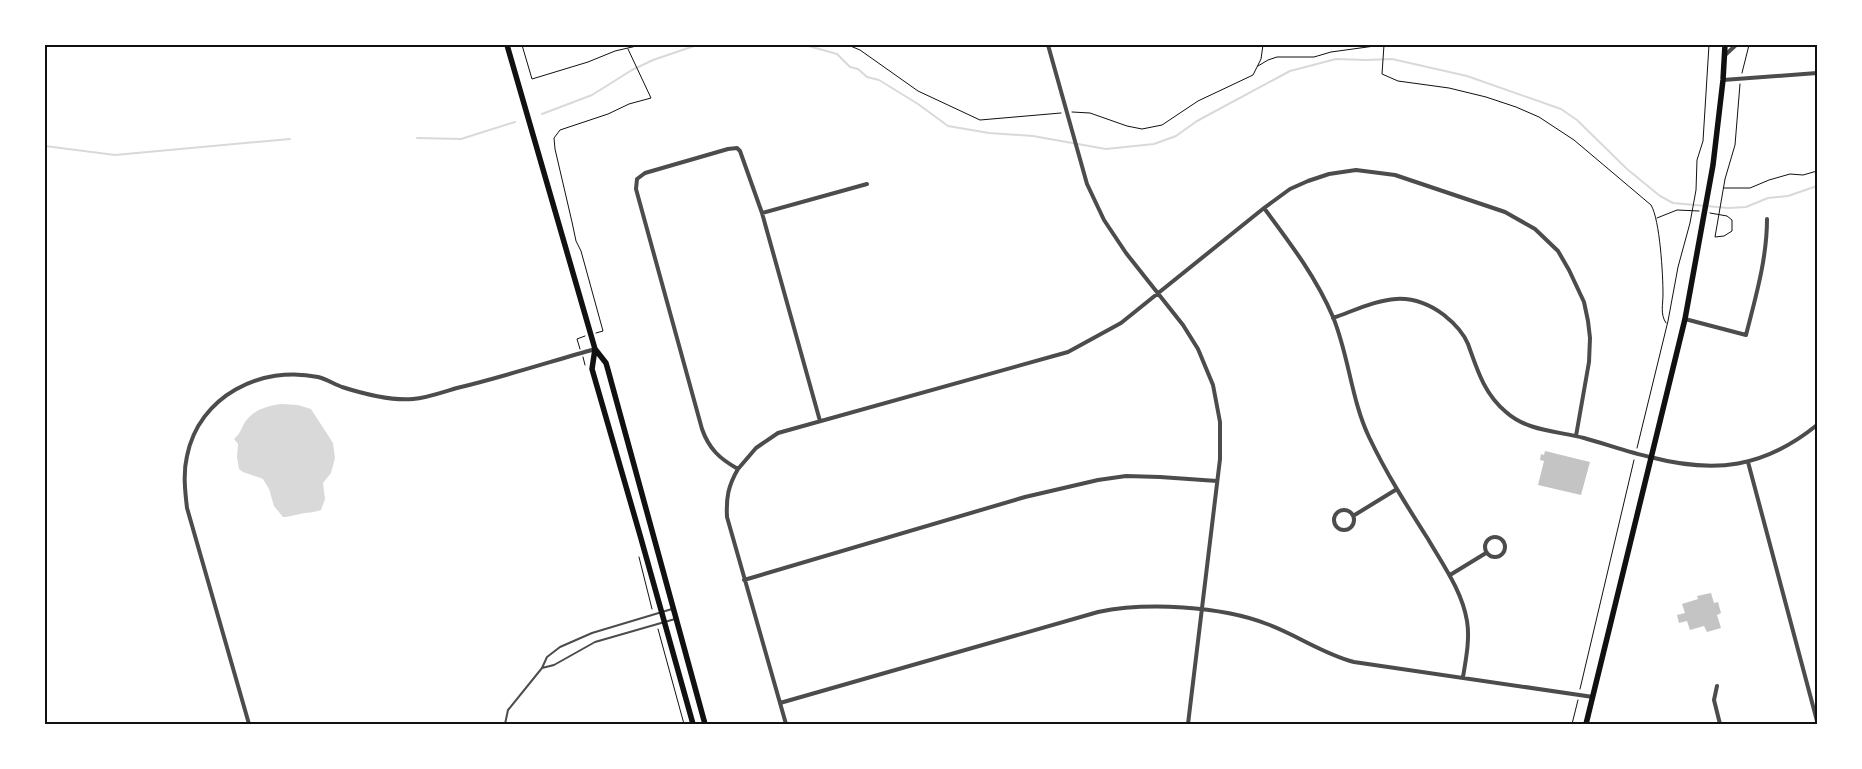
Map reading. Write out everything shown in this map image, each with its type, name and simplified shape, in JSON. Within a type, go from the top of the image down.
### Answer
[{"type":"main road","points":[[507,45],[595,349],[606,363],[705,724]]},
{"type":"main road","points":[[1586,724],[1685,319],[1713,165],[1725,45]]},
{"type":"main road","points":[[595,349],[592,369],[693,724]]},
{"type":"street","points":[[1048,45],[1087,184],[1104,220],[1126,253],[1188,333],[1198,349],[1213,385],[1220,422],[1220,459],[1188,724]]},
{"type":"street","points":[[1724,56],[1736,45]]},
{"type":"street","points":[[1723,80],[1817,73]]},
{"type":"street","points":[[738,469],[718,456],[705,437],[636,189],[637,179],[645,173],[728,149],[737,148],[740,150],[762,213],[820,421]]},
{"type":"street","points":[[786,724],[727,517],[726,501],[732,480],[738,469],[756,448],[778,433],[1068,352],[1121,323],[1264,208],[1290,189],[1308,181],[1329,174],[1356,170],[1395,175],[1412,179],[1497,209],[1535,229],[1558,251],[1584,302],[1588,320],[1590,338],[1589,362],[1576,436]]},
{"type":"street","points":[[762,213],[866,184]]},
{"type":"street","points":[[1264,208],[1309,270],[1333,318],[1364,426],[1397,489],[1450,575],[1459,595],[1467,620],[1469,637],[1463,677]]},
{"type":"street","points":[[1685,319],[1746,335],[1762,271],[1767,238],[1767,219]]},
{"type":"street","points":[[1333,318],[1383,300],[1399,298],[1422,302],[1434,308],[1460,330],[1467,342],[1474,365],[1484,386],[1506,413],[1530,427],[1576,436],[1650,458],[1714,467],[1748,462],[1776,452],[1817,425]]},
{"type":"street","points":[[249,724],[187,508],[184,488],[187,454],[197,430],[214,405],[233,389],[247,383],[268,376],[289,375],[318,377],[342,387],[392,398],[413,399],[500,378],[529,367],[595,349]]},
{"type":"street","points":[[1748,462],[1817,720]]},
{"type":"street","points":[[744,580],[1025,497],[1098,480],[1126,476],[1160,476],[1217,481]]},
{"type":"street","points":[[1353,516],[1397,489]]},
{"type":"street","points":[[1345,510],[1353,516],[1353,524],[1349,528],[1342,530],[1335,526],[1334,519],[1338,512],[1345,510]]},
{"type":"street","points":[[1495,537],[1502,540],[1505,548],[1502,554],[1494,558],[1486,553],[1484,549],[1487,540],[1495,537]]},
{"type":"street","points":[[1450,575],[1486,553]]},
{"type":"street","points":[[780,703],[1106,611],[1144,606],[1201,610],[1267,623],[1340,658],[1593,697]]},
{"type":"street","points":[[1717,686],[1714,700],[1720,724]]},
{"type":"lane","points":[[505,724],[508,710],[542,668],[547,657],[560,647],[592,633],[673,609]]},
{"type":"lane","points":[[542,668],[554,665],[595,642],[675,618]]},
{"type":"path","points":[[522,45],[532,79],[588,62],[616,51],[641,45]]},
{"type":"path","points":[[1258,66],[1268,60],[1277,58],[1314,57],[1331,52],[1383,45],[1382,74],[1398,81],[1449,88],[1486,97],[1539,117],[1574,140],[1650,205],[1657,219],[1663,292],[1662,313],[1667,324]]},
{"type":"path","points":[[1639,441],[1696,190],[1697,160],[1703,141],[1709,45]]},
{"type":"path","points":[[1727,216],[1732,220],[1732,231],[1724,236],[1715,237],[1723,188],[1735,145],[1741,79],[1749,45]]},
{"type":"path","points":[[601,332],[603,331],[581,251],[572,228],[556,157],[554,138],[560,130],[616,111],[629,104],[651,98],[628,48]]},
{"type":"path","points":[[1723,188],[1750,188],[1790,174],[1803,175],[1817,171]]},
{"type":"path","points":[[1657,219],[1677,210],[1687,210]]},
{"type":"path","points":[[1572,724],[1633,465]]},
{"type":"path","points":[[638,554],[654,614]]},
{"type":"path","points":[[657,624],[684,724]]},
{"type":"shaded area","points":[[281,404],[298,405],[311,409],[333,443],[335,458],[331,473],[323,483],[325,499],[321,510],[283,517],[274,506],[269,489],[263,479],[239,469],[237,457],[238,444],[234,439],[252,414],[266,407]]},
{"type":"building","points":[[1545,451],[1590,462],[1581,495],[1538,485],[1544,461],[1540,460],[1541,454],[1544,455]]},
{"type":"building","points":[[1711,593],[1714,603],[1718,602],[1721,613],[1717,615],[1721,628],[1707,632],[1704,626],[1690,630],[1687,621],[1679,623],[1677,615],[1685,613],[1682,604],[1698,599],[1697,596]]},
{"type":"waterway","points":[[542,114],[592,95],[632,70],[653,60],[697,45]]},
{"type":"waterway","points":[[805,45],[837,54],[850,67],[858,69],[867,77],[879,80],[918,104],[948,126],[989,133],[1033,136],[1106,149],[1154,144],[1176,136],[1197,121],[1290,71],[1336,59],[1392,59],[1467,76],[1561,109],[1577,120],[1627,169],[1660,196],[1673,203],[1728,208],[1746,207],[1768,198],[1788,196],[1817,186]]},
{"type":"waterway","points":[[417,138],[461,139],[515,122]]},
{"type":"waterway","points":[[45,146],[115,155],[290,139]]}]
